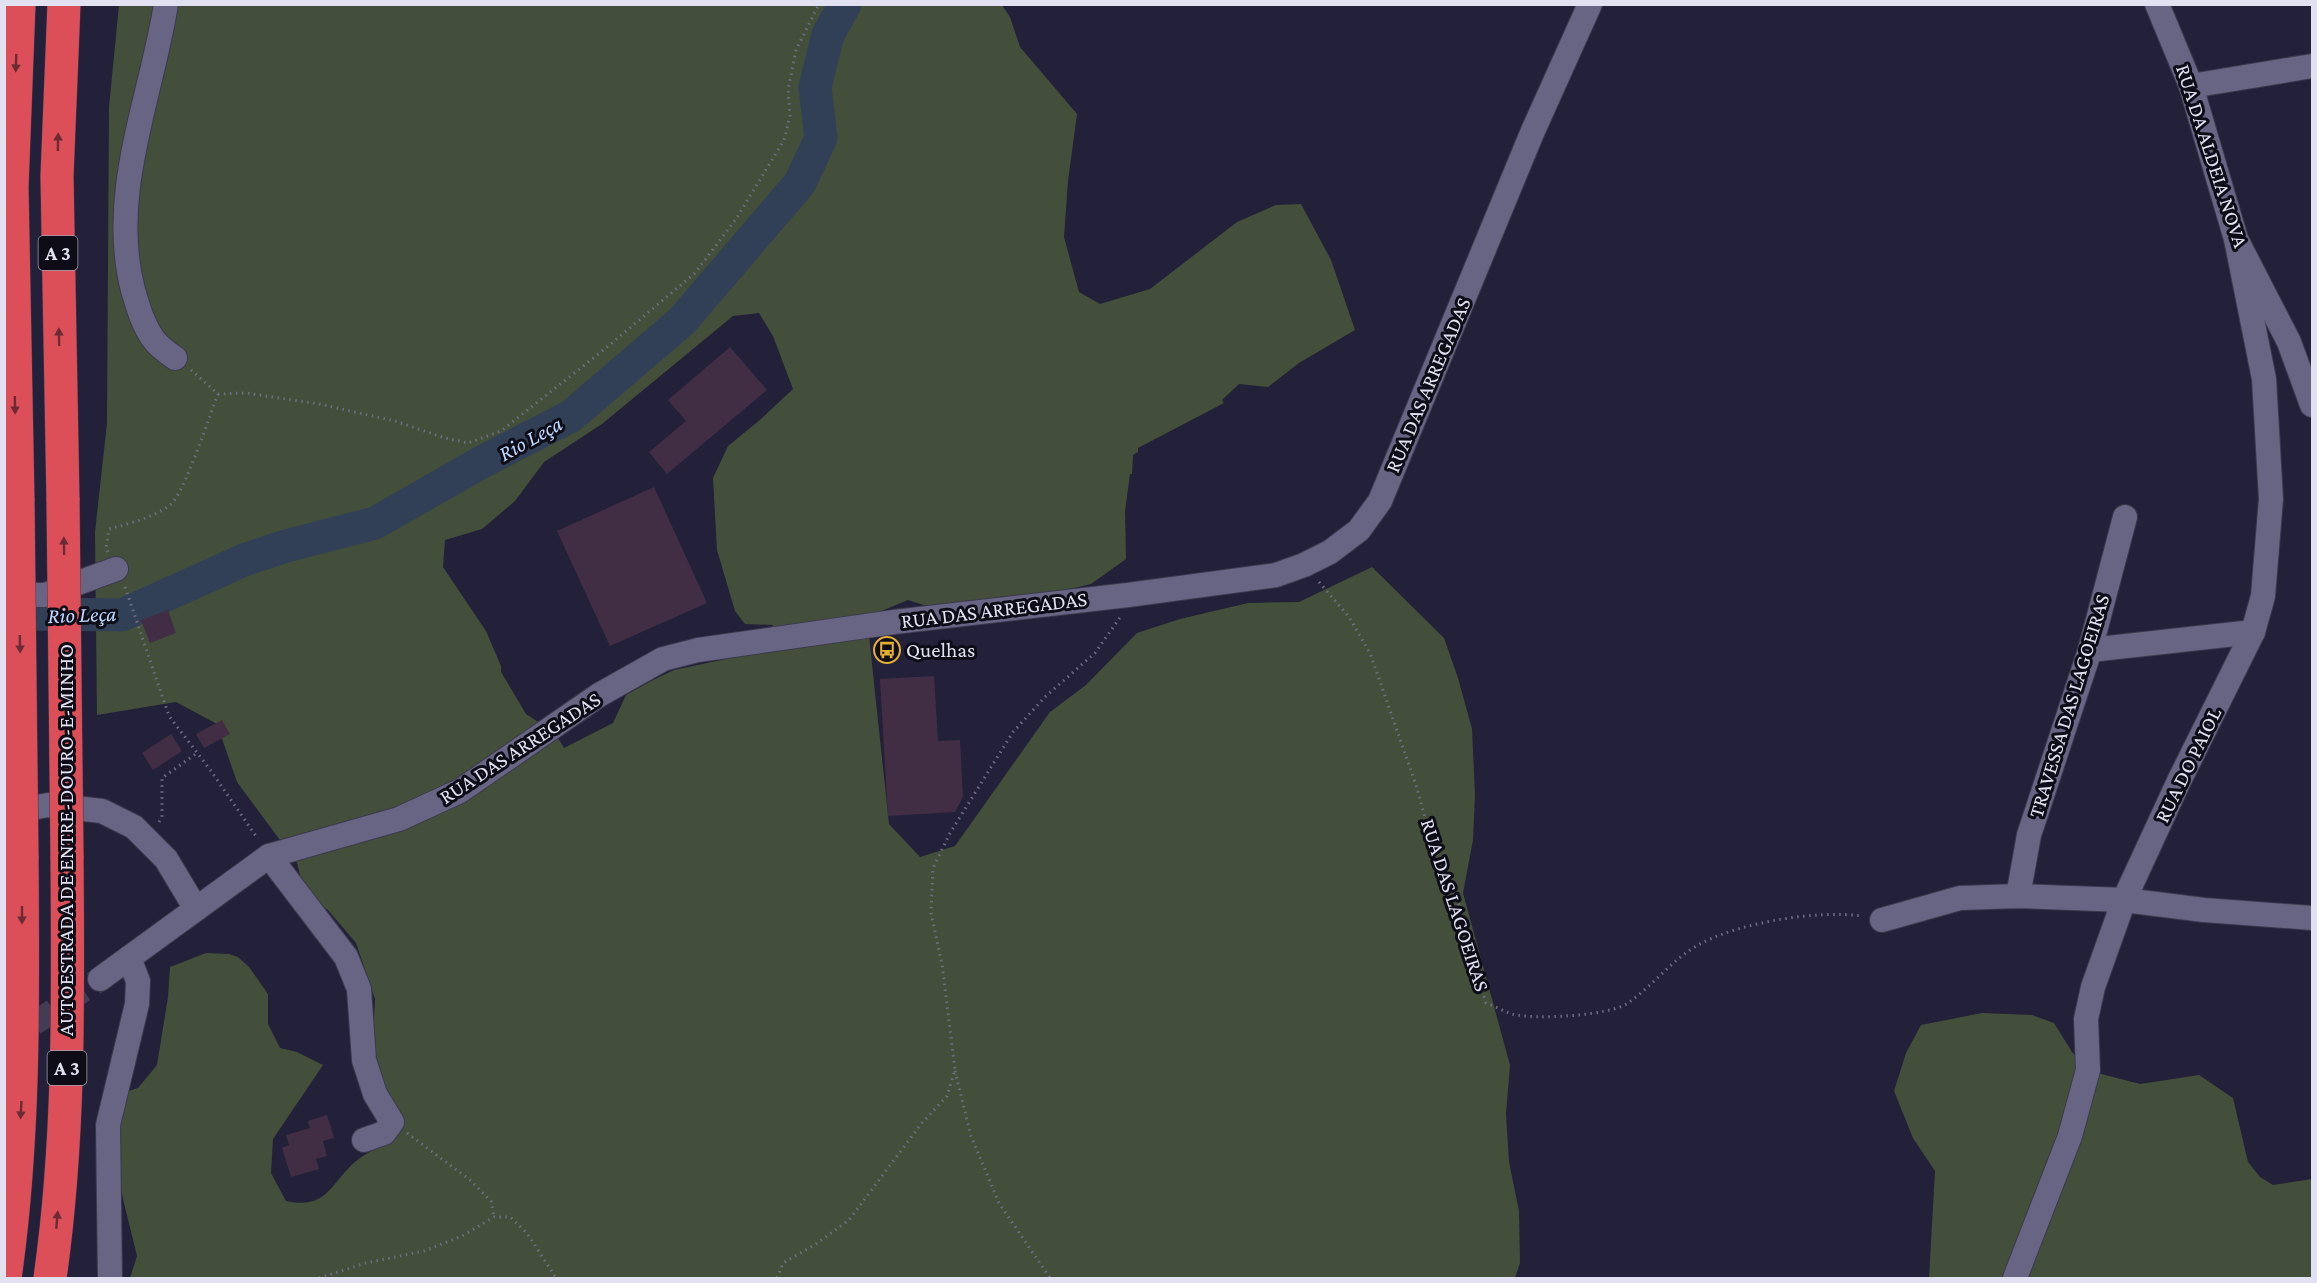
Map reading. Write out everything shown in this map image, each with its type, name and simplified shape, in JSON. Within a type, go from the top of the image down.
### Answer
[{"type":"highway","name":"AUTOESTRADA DE ENTRE-DOURO-E-MINHO","points":[[5,1278],[16,1182],[21,1099],[22,856],[12,187],[19,4]]},
{"type":"highway","name":"AUTOESTRADA DE ENTRE-DOURO-E-MINHO","points":[[50,1278],[67,1093],[67,856],[57,176],[64,4]]},
{"type":"street","points":[[166,4],[126,192],[124,229],[130,276],[139,312],[155,341],[175,358]]},
{"type":"street","name":"RUA DAS ARREGADAS","points":[[100,979],[269,856],[399,819],[460,791],[599,695],[663,658],[698,650],[894,622],[1276,575],[1330,552],[1359,530],[1380,501],[1532,133],[1590,4]]},
{"type":"street","name":"RUA DA ALDEIA NOVA","points":[[2157,4],[2191,86],[2236,239],[2289,342],[2313,405]]},
{"type":"street","points":[[2191,86],[2313,66]]},
{"type":"street","name":"RUA DO PAIOL","points":[[2015,1278],[2070,1137],[2088,1070],[2086,1018],[2093,987],[2124,900],[2253,632],[2263,596],[2271,499],[2264,379],[2236,239]]},
{"type":"street","name":"TRAVESSA DAS LAGOEIRAS","points":[[2018,896],[2029,835],[2090,650],[2125,517]]},
{"type":"street","points":[[4,595],[45,595],[117,569]]},
{"type":"street","points":[[2090,650],[2253,632]]},
{"type":"street","points":[[4,813],[48,805],[102,812],[134,827],[166,859],[196,909]]},
{"type":"street","points":[[269,856],[346,957],[359,989],[364,1059],[375,1094],[392,1122],[384,1133],[364,1140]]},
{"type":"street","points":[[1882,920],[1960,898],[2018,896],[2124,900],[2204,910],[2313,918]]},
{"type":"street","points":[[110,1278],[108,1125],[137,1004],[138,981],[129,958]]},
{"type":"path","points":[[175,358],[201,377],[218,394],[246,393],[319,404],[395,420],[445,438],[468,443],[501,431],[606,348],[695,273],[736,219],[784,140],[790,116],[788,90],[796,50],[819,4]]},
{"type":"path","points":[[218,394],[190,468],[172,504],[146,518],[109,529],[106,548],[127,592],[170,716],[269,856]]},
{"type":"path","name":"RUA DAS LAGOEIRAS","points":[[1304,565],[1349,617],[1370,653],[1416,785],[1434,850],[1458,901],[1486,1003],[1512,1014],[1556,1017],[1590,1013],[1626,1005],[1702,943],[1748,926],[1843,914],[1882,920]]},
{"type":"path","points":[[1050,1278],[999,1203],[971,1136],[955,1070],[942,964],[931,913],[933,868],[955,824],[1013,732],[1046,696],[1095,653],[1125,612],[1128,595]]},
{"type":"path","points":[[149,842],[162,817],[162,778],[197,753]]},
{"type":"path","points":[[777,1278],[783,1263],[816,1244],[849,1220],[921,1124],[947,1096],[955,1070]]},
{"type":"path","points":[[392,1122],[470,1180],[491,1201],[494,1217]]},
{"type":"path","points":[[319,1278],[366,1263],[424,1251],[462,1236],[494,1217],[510,1217],[527,1233],[556,1278]]},
{"type":"green space","points":[[119,5],[1002,5],[1010,17],[1020,47],[1077,114],[1068,181],[1064,237],[1079,292],[1100,304],[1150,289],[1237,222],[1276,205],[1301,204],[1331,260],[1355,330],[1299,363],[1268,387],[1239,384],[1222,400],[1224,403],[1138,448],[1138,452],[1133,455],[1125,511],[1126,559],[1091,584],[994,607],[939,610],[908,600],[867,617],[889,824],[920,857],[955,846],[1050,712],[1086,685],[1137,633],[1180,619],[1248,603],[1299,602],[1372,567],[1444,638],[1472,729],[1475,795],[1473,840],[1463,893],[1510,1065],[1506,1114],[1509,1162],[1519,1211],[1520,1263],[1515,1278],[130,1278],[137,1256],[123,1199],[107,1098],[138,1088],[157,1065],[168,997],[170,967],[206,953],[229,954],[238,957],[249,967],[268,994],[268,1024],[280,1048],[297,1052],[323,1065],[273,1139],[271,1173],[286,1201],[311,1202],[319,1198],[359,1159],[392,1140],[372,1063],[375,999],[356,943],[328,910],[305,894],[297,863],[237,782],[217,724],[176,702],[97,715],[95,532],[107,423],[109,107]],"holes":[[[759,313],[773,336],[793,389],[728,446],[713,478],[717,550],[735,611],[745,624],[773,625],[761,647],[731,658],[674,670],[626,695],[613,723],[564,748],[555,733],[526,714],[501,672],[501,666],[486,631],[443,567],[445,540],[482,529],[515,501],[544,462],[602,424],[733,316]]]},
{"type":"green space","points":[[1982,1013],[2032,1015],[2054,1023],[2072,1052],[2090,1071],[2140,1084],[2199,1075],[2233,1098],[2248,1162],[2260,1177],[2273,1185],[2312,1179],[2312,1278],[1929,1278],[1935,1171],[1913,1138],[1894,1091],[1906,1053],[1921,1025]]},
{"type":"building","points":[[730,347],[767,390],[667,474],[649,452],[686,421],[668,400]]},
{"type":"building","points":[[654,487],[707,603],[610,646],[557,531]]},
{"type":"building","points":[[168,610],[176,633],[150,643],[141,620]]},
{"type":"building","points":[[934,676],[938,741],[960,740],[963,797],[955,812],[888,816],[880,679]]},
{"type":"building","points":[[222,720],[230,734],[204,748],[196,734]]},
{"type":"building","points":[[171,734],[182,751],[153,770],[142,753]]},
{"type":"building","points":[[327,1115],[334,1138],[323,1141],[327,1156],[316,1159],[319,1169],[291,1177],[282,1148],[289,1145],[286,1135],[310,1128],[308,1121]]},
{"type":"waterway","name":"Rio Leça","points":[[4,616],[122,615],[244,560],[286,546],[375,523],[480,463],[571,416],[682,321],[800,183],[821,138],[815,87],[828,35],[845,4]]},
{"type":"tunnel","points":[[4,1044],[100,979]]},
{"type":"place","name":"Quelhas","points":[[887,650]]}]
